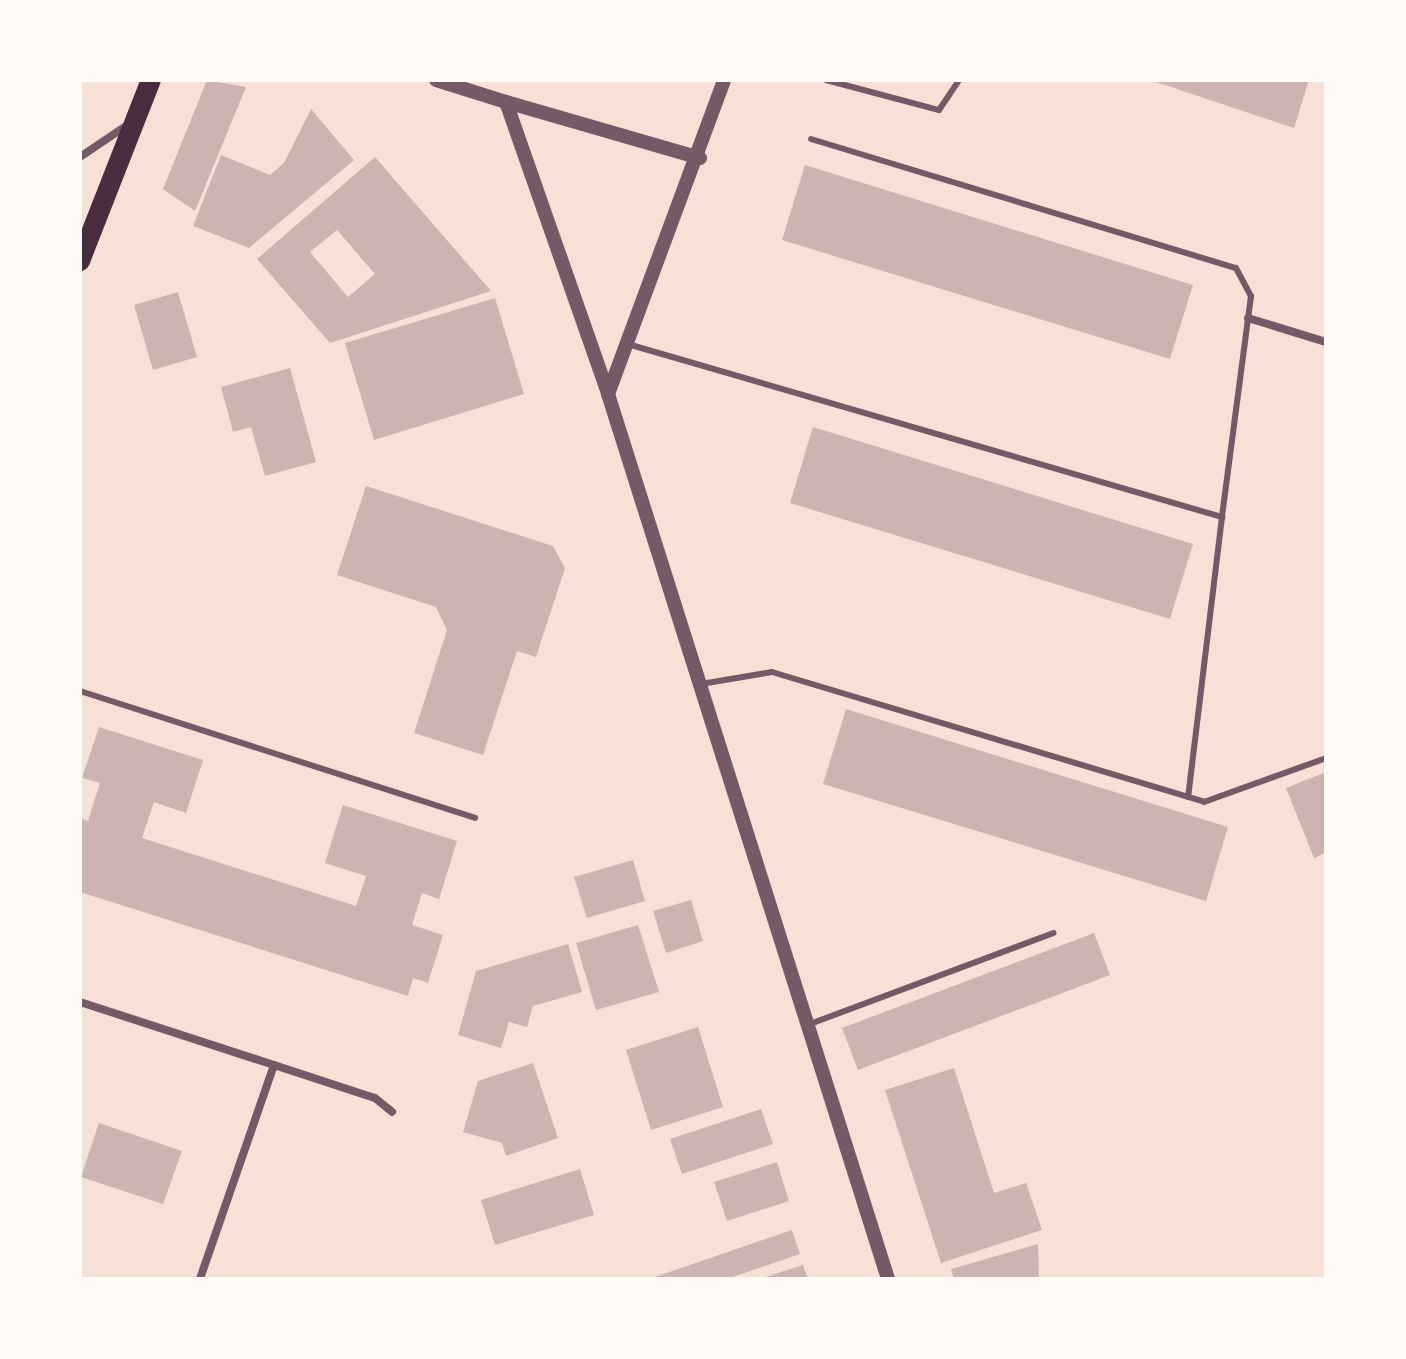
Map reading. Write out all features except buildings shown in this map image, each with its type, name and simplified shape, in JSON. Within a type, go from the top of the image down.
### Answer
[{"type":"main road","points":[[80,261],[151,80]]},
{"type":"street","points":[[436,80],[700,158]]},
{"type":"street","points":[[608,394],[631,345],[700,158],[724,80]]},
{"type":"street","points":[[506,102],[608,394],[888,1279]]},
{"type":"street","points":[[80,157],[139,117]]},
{"type":"street","points":[[1248,318],[1326,342]]},
{"type":"street","points":[[80,1002],[375,1098],[392,1112]]},
{"type":"street","points":[[200,1279],[274,1065]]},
{"type":"lane","points":[[826,80],[939,110],[959,80]]},
{"type":"lane","points":[[811,139],[1236,268],[1251,296],[1188,797]]},
{"type":"lane","points":[[631,345],[1222,517]]},
{"type":"lane","points":[[701,684],[772,672],[1188,797],[1223,800],[1326,758]]},
{"type":"lane","points":[[80,691],[475,818]]},
{"type":"lane","points":[[806,1026],[1054,933]]}]
